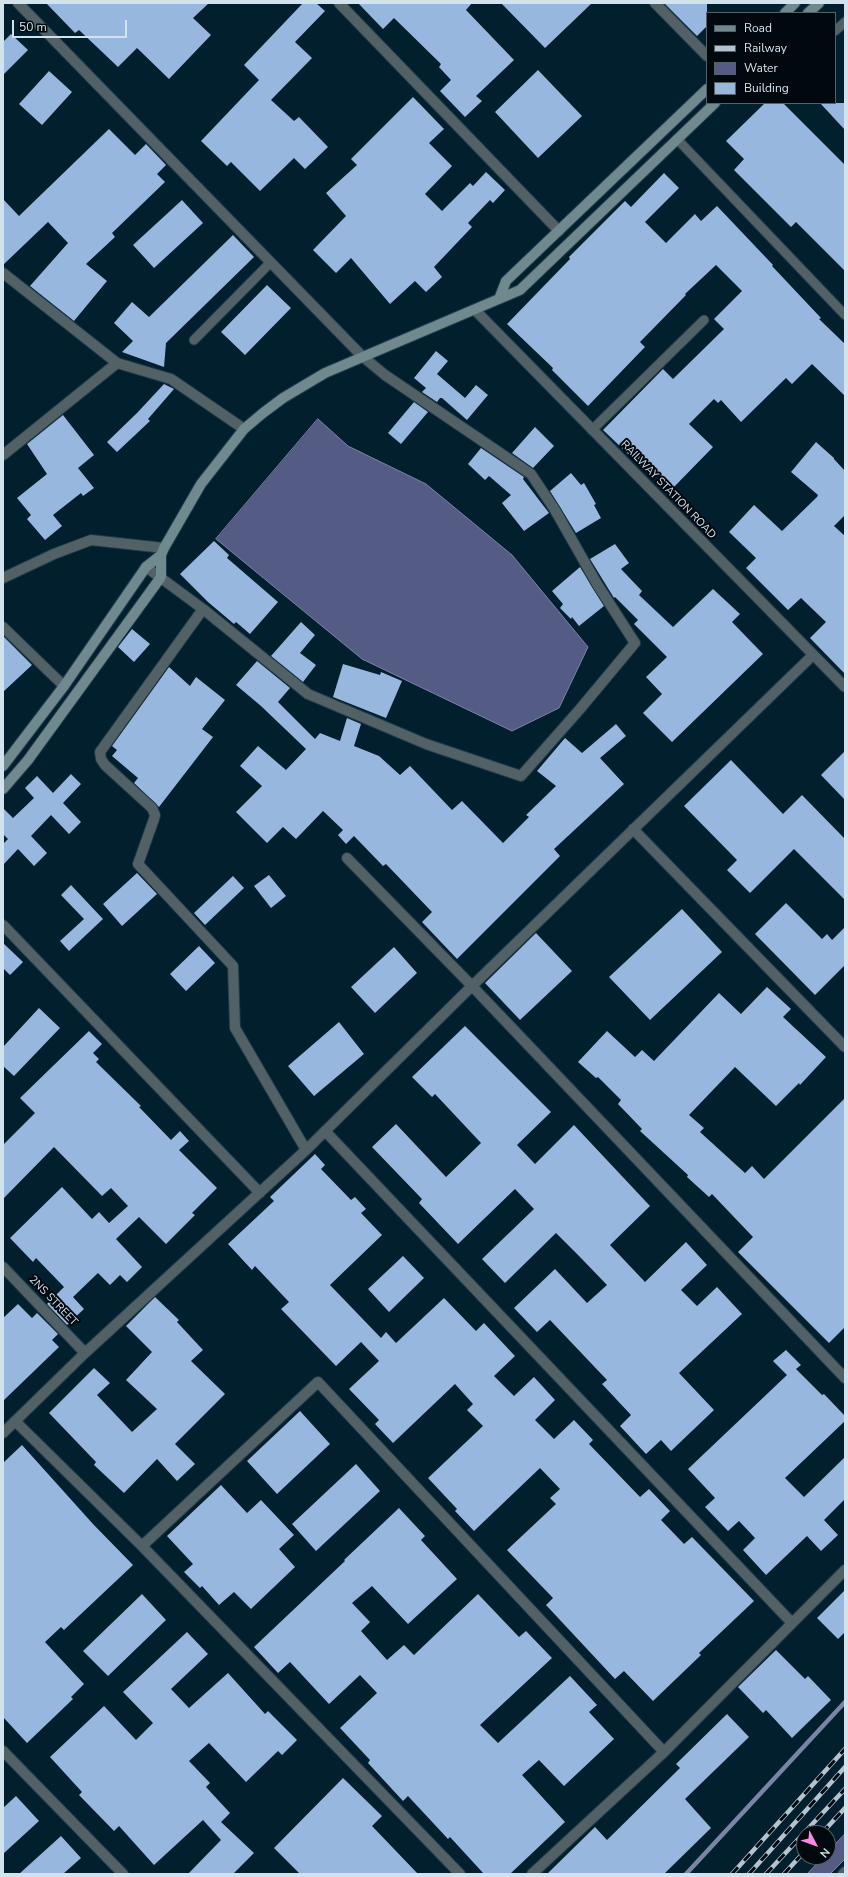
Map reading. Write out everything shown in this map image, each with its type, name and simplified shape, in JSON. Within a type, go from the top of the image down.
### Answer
[{"type":"main road","points":[[786,12],[795,3]]},
{"type":"main road","points":[[809,12],[819,3]]},
{"type":"main road","points":[[499,298],[506,281],[706,90]]},
{"type":"main road","points":[[3,766],[64,686],[146,567],[163,552],[202,484],[244,429],[283,398],[325,373],[520,290],[714,104]]},
{"type":"main road","points":[[3,789],[28,760],[161,577],[163,552]]},
{"type":"street","points":[[18,3],[362,356],[385,375],[531,474],[555,510],[597,584],[635,643],[521,776],[426,744],[308,694],[203,609],[146,567]]},
{"type":"street","points":[[339,3],[559,231]]},
{"type":"street","points":[[655,3],[706,55]]},
{"type":"street","points":[[3,273],[117,363],[171,379],[244,429]]},
{"type":"street","name":"RAILWAY STATION ROAD","points":[[475,310],[845,687]]},
{"type":"street","points":[[3,455],[117,363]]},
{"type":"street","points":[[3,578],[54,554],[91,540],[163,552]]},
{"type":"street","points":[[203,609],[100,752],[101,759],[105,765],[152,808],[154,819],[138,864],[233,966],[235,1028],[306,1150]]},
{"type":"street","points":[[3,627],[64,686]]},
{"type":"street","points":[[3,1432],[85,1353],[306,1150],[472,986],[813,655]]},
{"type":"street","points":[[633,829],[845,1047]]},
{"type":"street","points":[[347,858],[472,986],[845,1378]]},
{"type":"street","points":[[3,925],[260,1193]]},
{"type":"street","points":[[325,1131],[792,1623]]},
{"type":"street","name":"2NS STREET","points":[[3,1267],[85,1353]]},
{"type":"street","points":[[142,1546],[318,1382],[664,1752]]},
{"type":"street","points":[[15,1421],[142,1546],[460,1874]]},
{"type":"street","points":[[532,1874],[664,1752],[845,1570]]},
{"type":"street","points":[[3,1751],[123,1874]]},
{"type":"lane","points":[[836,30],[845,22]]},
{"type":"lane","points":[[677,139],[845,314]]},
{"type":"lane","points":[[194,340],[270,263]]},
{"type":"lane","points":[[592,430],[704,320]]},
{"type":"water","points":[[318,419],[348,446],[426,484],[512,555],[588,647],[559,708],[512,731],[362,659],[216,539]]},
{"type":"water","points":[[845,1834],[845,1859],[830,1874],[807,1874],[815,1865],[836,1865],[836,1844]]},
{"type":"building","points":[[46,3],[209,3],[193,18],[211,35],[169,79],[137,48],[118,67],[79,30],[75,33]]},
{"type":"building","points":[[303,3],[316,3],[325,11],[295,42],[312,58],[271,100],[294,121],[299,117],[328,147],[305,169],[294,158],[260,191],[231,162],[227,166],[201,141],[259,80],[244,65]]},
{"type":"building","points":[[358,3],[472,3],[466,10],[514,60],[476,96],[482,101],[465,117],[440,91],[451,80],[439,67],[441,64],[394,18],[383,29]]},
{"type":"building","points":[[501,3],[592,3],[545,48]]},
{"type":"building","points":[[664,3],[707,3],[706,27],[697,36]]},
{"type":"building","points":[[11,34],[28,50],[3,75],[3,42]]},
{"type":"building","points":[[538,70],[582,116],[538,158],[495,112]]},
{"type":"building","points":[[49,71],[72,92],[42,125],[19,104]]},
{"type":"building","points":[[413,97],[444,129],[429,143],[452,166],[425,194],[442,211],[470,183],[473,186],[486,172],[505,190],[493,203],[490,200],[468,223],[472,227],[434,267],[442,277],[426,292],[415,281],[390,304],[351,258],[336,273],[313,250],[346,216],[326,193],[357,165],[351,159]]},
{"type":"building","points":[[845,103],[845,130],[821,104]]},
{"type":"building","points":[[764,104],[784,104],[845,165],[845,271],[796,222],[791,227],[734,170],[744,159],[726,141]]},
{"type":"building","points":[[109,129],[135,155],[146,144],[166,165],[157,174],[165,182],[112,233],[115,237],[86,264],[107,281],[74,321],[30,286],[68,243],[48,222],[3,265],[3,199],[19,216]]},
{"type":"building","points":[[664,173],[679,188],[645,222],[666,243],[695,214],[701,221],[717,206],[821,318],[819,319],[845,344],[845,396],[812,364],[792,384],[786,378],[741,422],[721,400],[718,403],[714,399],[689,424],[713,447],[673,488],[649,465],[645,470],[603,430],[663,369],[673,379],[724,329],[714,319],[742,291],[716,265],[685,294],[686,295],[640,342],[645,347],[588,406],[552,370],[553,368],[507,324],[570,259],[569,257],[625,201],[631,207]]},
{"type":"building","points":[[182,200],[203,223],[154,268],[133,245]]},
{"type":"building","points":[[233,235],[254,257],[166,343],[164,367],[122,352],[133,341],[114,323],[132,302],[149,317]]},
{"type":"building","points":[[267,285],[291,308],[245,355],[221,332]]},
{"type":"building","points":[[436,351],[448,361],[437,374],[465,398],[476,385],[488,395],[467,420],[442,398],[440,398],[437,402],[422,392],[426,388],[414,378]]},
{"type":"building","points":[[164,384],[174,389],[148,419],[150,421],[117,452],[107,442]]},
{"type":"building","points":[[414,402],[428,412],[401,444],[388,433]]},
{"type":"building","points":[[63,415],[94,455],[78,468],[94,488],[83,496],[81,493],[53,515],[62,526],[45,540],[27,519],[31,515],[17,498],[47,474],[27,444]]},
{"type":"building","points":[[535,427],[554,446],[533,468],[512,453]]},
{"type":"building","points":[[816,442],[834,458],[845,471],[845,515],[834,526],[845,536],[845,674],[810,638],[826,622],[801,598],[788,610],[746,568],[756,558],[729,532],[754,505],[782,531],[817,497],[818,495],[791,472]]},
{"type":"building","points":[[481,448],[524,477],[523,479],[549,513],[524,531],[502,503],[511,495],[489,476],[485,480],[468,464]]},
{"type":"building","points":[[571,473],[581,485],[584,483],[596,504],[594,505],[601,518],[576,533],[550,491]]},
{"type":"building","points":[[214,541],[229,555],[227,558],[278,602],[250,634],[236,622],[234,624],[208,602],[180,574]]},
{"type":"building","points":[[615,544],[629,563],[621,569],[642,591],[639,595],[673,627],[713,589],[740,614],[732,622],[763,654],[672,742],[643,713],[662,694],[646,677],[667,657],[634,624],[638,620],[615,597],[614,598],[590,559]]},
{"type":"building","points":[[580,567],[604,606],[579,626],[572,617],[571,619],[560,608],[563,604],[552,591]]},
{"type":"building","points":[[301,622],[315,635],[300,653],[316,665],[303,682],[271,656]]},
{"type":"building","points":[[132,629],[150,644],[134,662],[118,647]]},
{"type":"building","points":[[3,636],[32,665],[3,692]]},
{"type":"building","points":[[257,661],[290,688],[278,702],[315,739],[320,733],[340,741],[347,718],[361,724],[354,746],[379,756],[400,775],[410,766],[452,810],[462,801],[503,843],[529,817],[526,815],[556,786],[537,771],[565,738],[582,753],[616,724],[626,736],[600,758],[624,784],[554,849],[560,856],[457,959],[422,922],[432,912],[386,864],[383,866],[354,836],[346,844],[338,835],[343,830],[323,811],[296,839],[283,827],[267,843],[236,812],[262,786],[240,766],[258,746],[286,770],[306,749],[261,706],[236,685]]},
{"type":"building","points":[[343,664],[380,675],[381,672],[402,681],[386,718],[333,697]]},
{"type":"building","points":[[169,667],[190,686],[196,677],[225,700],[202,729],[213,737],[159,807],[134,783],[138,778],[112,756],[117,750],[112,746]]},
{"type":"building","points":[[845,751],[845,800],[821,775]]},
{"type":"building","points":[[731,760],[783,814],[802,795],[845,839],[845,900],[794,849],[750,893],[727,870],[737,860],[684,806]]},
{"type":"building","points":[[71,774],[81,784],[63,803],[81,822],[69,834],[51,815],[31,836],[47,853],[34,866],[18,849],[3,865],[3,844],[8,839],[3,834],[3,808],[13,818],[34,798],[25,788],[37,776],[53,793]]},
{"type":"building","points":[[137,873],[157,894],[122,926],[103,904]]},
{"type":"building","points":[[269,875],[286,896],[271,908],[254,886]]},
{"type":"building","points":[[233,876],[244,888],[205,925],[194,913]]},
{"type":"building","points":[[71,885],[103,919],[69,951],[60,941],[84,919],[61,895]]},
{"type":"building","points":[[786,903],[822,939],[827,934],[832,940],[845,927],[845,965],[815,995],[755,934]]},
{"type":"building","points":[[682,909],[722,952],[650,1020],[609,977]]},
{"type":"building","points":[[536,933],[572,971],[520,1020],[485,983]]},
{"type":"building","points":[[3,943],[23,962],[10,975],[3,968]]},
{"type":"building","points":[[199,946],[215,963],[186,991],[170,974]]},
{"type":"building","points":[[394,947],[417,973],[375,1013],[351,987]]},
{"type":"building","points":[[767,987],[791,1009],[783,1017],[826,1057],[800,1085],[799,1083],[776,1106],[735,1067],[689,1115],[704,1128],[700,1132],[745,1173],[752,1166],[764,1179],[845,1098],[845,1327],[829,1343],[738,1252],[753,1237],[712,1194],[709,1197],[687,1177],[688,1175],[640,1131],[642,1129],[618,1104],[621,1100],[598,1077],[596,1078],[578,1062],[607,1031],[635,1057],[642,1050],[654,1061],[719,993],[741,1014]]},
{"type":"building","points":[[39,1008],[60,1028],[14,1076],[3,1066],[3,1047]]},
{"type":"building","points":[[339,1022],[364,1054],[314,1096],[288,1066]]},
{"type":"building","points":[[465,1026],[551,1112],[517,1145],[535,1164],[574,1125],[650,1206],[610,1245],[645,1282],[686,1242],[707,1265],[681,1290],[697,1306],[717,1287],[742,1314],[679,1373],[714,1410],[671,1451],[661,1440],[646,1454],[620,1426],[631,1415],[602,1384],[607,1380],[550,1320],[537,1332],[514,1308],[555,1269],[587,1303],[607,1285],[580,1257],[556,1233],[505,1283],[482,1259],[534,1209],[515,1189],[458,1244],[419,1203],[422,1199],[372,1147],[396,1124],[446,1177],[481,1143],[435,1094],[432,1097],[412,1077]]},
{"type":"building","points":[[89,1031],[102,1044],[93,1053],[99,1059],[96,1062],[141,1106],[139,1107],[171,1140],[180,1131],[189,1141],[179,1150],[217,1188],[192,1213],[195,1215],[166,1244],[139,1217],[116,1239],[142,1267],[127,1282],[120,1275],[110,1285],[98,1273],[73,1297],[84,1309],[67,1325],[47,1304],[64,1287],[36,1258],[33,1262],[10,1238],[62,1187],[92,1219],[99,1212],[109,1223],[128,1206],[111,1188],[102,1196],[54,1147],[3,1199],[3,1145],[35,1113],[20,1098]]},
{"type":"building","points":[[315,1154],[325,1165],[321,1169],[351,1200],[355,1197],[366,1209],[361,1213],[382,1235],[330,1285],[381,1338],[386,1332],[396,1343],[444,1298],[476,1331],[484,1323],[515,1356],[494,1376],[514,1396],[534,1377],[555,1400],[535,1420],[554,1439],[574,1420],[593,1440],[589,1444],[640,1497],[649,1489],[670,1511],[661,1520],[684,1544],[692,1537],[754,1601],[699,1653],[701,1655],[653,1701],[624,1671],[615,1679],[546,1605],[553,1598],[507,1550],[556,1504],[550,1498],[560,1489],[540,1468],[474,1531],[455,1511],[457,1509],[428,1478],[483,1426],[467,1410],[473,1404],[455,1384],[393,1443],[375,1424],[379,1420],[349,1389],[379,1361],[361,1342],[336,1366],[281,1309],[289,1302],[255,1266],[252,1270],[228,1244],[274,1201],[270,1197]]},
{"type":"building","points":[[403,1256],[424,1278],[389,1312],[368,1289]]},
{"type":"building","points":[[155,1297],[179,1320],[177,1322],[203,1350],[191,1361],[225,1394],[175,1444],[195,1464],[177,1481],[157,1459],[124,1493],[94,1465],[96,1462],[49,1413],[94,1368],[110,1383],[97,1395],[132,1432],[157,1409],[126,1380],[152,1352],[126,1326]]},
{"type":"building","points":[[18,1304],[32,1318],[37,1313],[58,1334],[52,1340],[59,1347],[3,1401],[3,1318]]},
{"type":"building","points":[[786,1350],[801,1365],[796,1369],[822,1395],[824,1394],[845,1416],[845,1421],[785,1478],[804,1497],[845,1457],[845,1499],[824,1520],[838,1535],[821,1551],[807,1536],[766,1575],[743,1550],[755,1538],[739,1521],[728,1531],[705,1507],[715,1498],[688,1469],[787,1375],[773,1361]]},
{"type":"building","points":[[300,1411],[330,1444],[277,1494],[247,1461]]},
{"type":"building","points":[[22,1445],[93,1524],[133,1565],[64,1630],[61,1627],[45,1642],[84,1684],[71,1697],[73,1699],[27,1743],[3,1717],[3,1463]]},
{"type":"building","points":[[356,1464],[380,1491],[316,1551],[292,1524]]},
{"type":"building","points":[[221,1485],[247,1513],[261,1500],[294,1535],[279,1549],[295,1567],[251,1609],[234,1592],[219,1605],[202,1586],[200,1588],[184,1572],[193,1564],[167,1536]]},
{"type":"building","points":[[399,1508],[425,1536],[421,1540],[457,1579],[408,1624],[372,1586],[352,1603],[370,1622],[361,1631],[387,1660],[404,1645],[414,1655],[478,1594],[519,1637],[526,1631],[552,1658],[480,1725],[498,1743],[570,1676],[597,1705],[589,1712],[614,1739],[564,1786],[539,1760],[522,1775],[565,1822],[510,1874],[484,1874],[450,1837],[448,1839],[408,1796],[403,1801],[368,1763],[370,1760],[340,1728],[377,1693],[360,1675],[329,1704],[290,1662],[278,1673],[254,1647]]},
{"type":"building","points":[[845,1590],[845,1632],[838,1639],[817,1618]]},
{"type":"building","points":[[142,1594],[166,1620],[108,1676],[83,1651]]},
{"type":"building","points":[[187,1632],[208,1654],[171,1689],[189,1708],[228,1673],[265,1714],[268,1711],[297,1740],[282,1755],[278,1751],[246,1782],[209,1743],[189,1761],[210,1783],[206,1787],[230,1813],[221,1822],[254,1853],[233,1874],[188,1874],[221,1840],[203,1820],[154,1865],[119,1826],[114,1831],[79,1795],[82,1792],[50,1757],[104,1706],[136,1740],[153,1723],[123,1692]]},
{"type":"building","points":[[776,1650],[805,1679],[808,1676],[831,1700],[792,1738],[766,1710],[763,1713],[738,1687]]},
{"type":"building","points":[[727,1714],[749,1737],[685,1799],[711,1828],[664,1874],[547,1874],[595,1827],[607,1840],[680,1768],[676,1764]]},
{"type":"building","points":[[343,1778],[382,1816],[372,1826],[418,1874],[300,1874],[274,1848]]},
{"type":"building","points":[[16,1796],[39,1821],[3,1854],[3,1808]]},
{"type":"building","points":[[61,1836],[81,1858],[63,1874],[19,1874]]},
{"type":"waterway","points":[[686,1874],[845,1702]]},
{"type":"railway","points":[[732,1874],[845,1749]]},
{"type":"railway","points":[[749,1874],[845,1767]]},
{"type":"railway","points":[[811,1825],[845,1789]]},
{"type":"railway","points":[[829,1825],[845,1808]]},
{"type":"railway","points":[[766,1874],[796,1842]]},
{"type":"railway","points":[[784,1874],[796,1861]]}]
